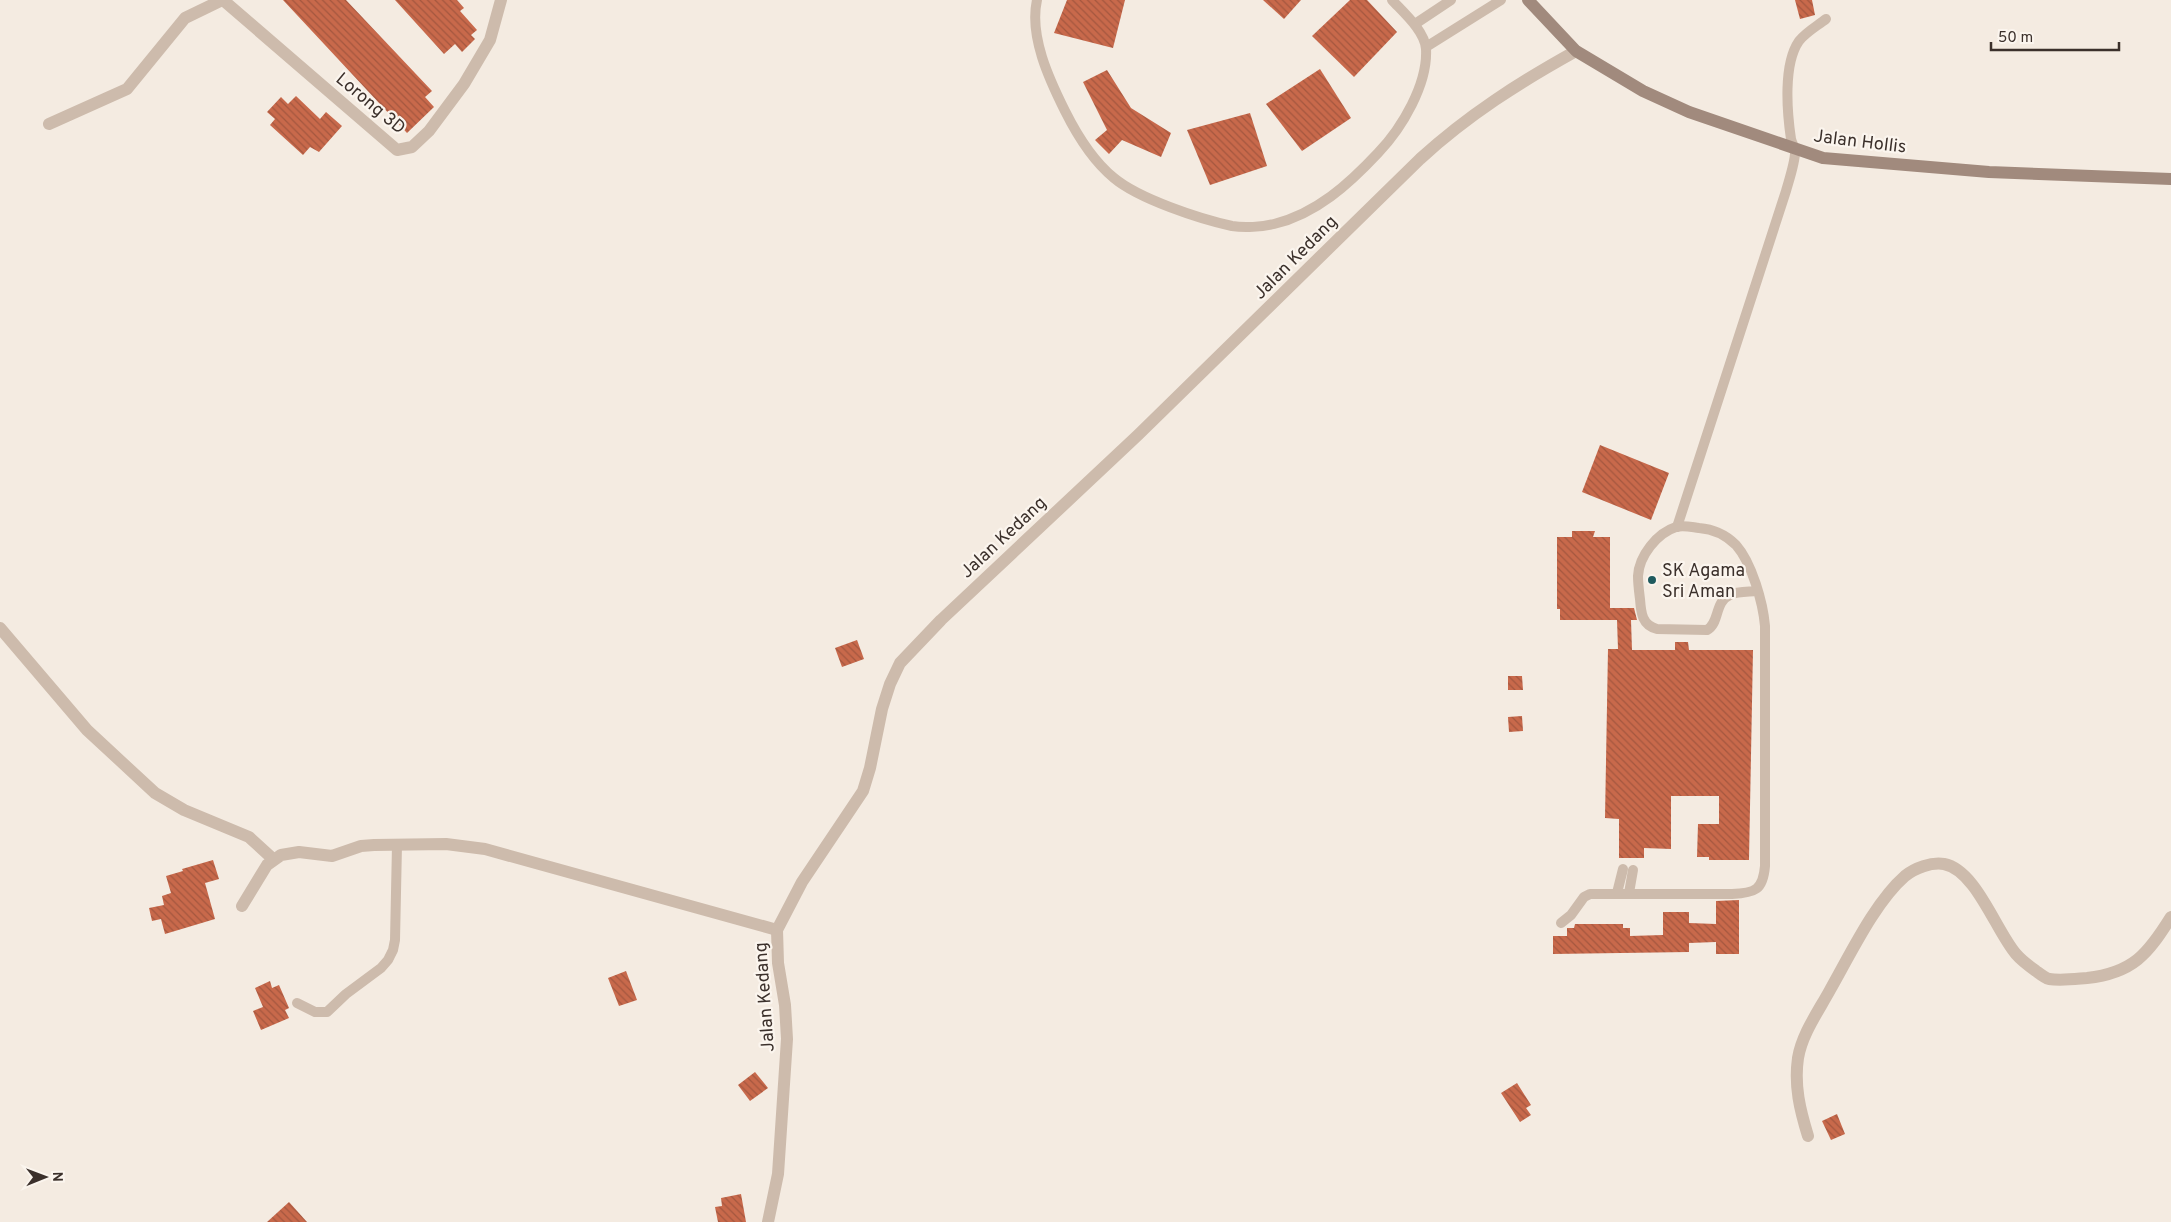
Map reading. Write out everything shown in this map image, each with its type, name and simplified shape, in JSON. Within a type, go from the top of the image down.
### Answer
[{"type":"main road","name":"Jalan Hollis","points":[[1528,0],[1576,50],[1643,91],[1689,112],[1795,150],[1823,158],[1989,172],[2171,179]]},
{"type":"street","name":"Lorong 3D","points":[[223,0],[397,150],[412,147],[429,130],[464,84],[490,40],[501,0]]},
{"type":"street","points":[[49,124],[127,89],[185,18],[223,0]]},
{"type":"street","name":"Jalan Kedang","points":[[768,1222],[778,1174],[787,1039],[785,1005],[778,963],[778,930],[802,882],[863,791],[870,768],[882,709],[890,684],[900,663],[941,620],[1152,421],[1432,148],[1461,123],[1519,83],[1576,50]]},
{"type":"street","points":[[0,628],[87,730],[155,793],[184,810],[249,837],[273,859]]},
{"type":"street","points":[[242,906],[273,859],[289,853],[299,852],[325,857],[361,846],[446,844],[485,849],[778,930]]},
{"type":"street","points":[[1808,1136],[1797,1093],[1798,1057],[1804,1039],[1858,940],[1877,911],[1890,892],[1905,876],[1917,868],[1942,864],[1958,871],[1969,881],[2015,954],[2048,979],[2085,978],[2122,970],[2137,962],[2150,949],[2171,917]]},
{"type":"lane","points":[[1037,0],[1034,14],[1040,48],[1058,98],[1074,129],[1097,161],[1114,178],[1142,195],[1202,218],[1234,226],[1272,224],[1295,217],[1326,200],[1354,179],[1391,139],[1410,108],[1422,76],[1426,48],[1415,24],[1392,0]]},
{"type":"lane","points":[[1415,24],[1451,0]]},
{"type":"lane","points":[[1426,48],[1501,0]]},
{"type":"lane","points":[[1677,527],[1786,191],[1795,150],[1789,118],[1788,84],[1792,57],[1799,42],[1826,19]]},
{"type":"lane","points":[[1561,924],[1571,915],[1584,897],[1597,892],[1743,894],[1754,890],[1764,878],[1765,626],[1763,605],[1758,591],[1748,564],[1742,554],[1725,537],[1714,531],[1677,527],[1658,538],[1648,548],[1638,574],[1641,612],[1643,620],[1650,627],[1707,630],[1713,625],[1720,603],[1725,598],[1738,593],[1758,591]]},
{"type":"lane","points":[[297,1003],[315,1012],[326,1012],[388,960],[395,940],[397,845]]},
{"type":"lane","points":[[1616,893],[1628,869],[1629,893]]},
{"type":"building","points":[[283,0],[346,0],[432,91],[425,97],[434,107],[407,133]]},
{"type":"building","points":[[395,0],[457,0],[464,8],[460,11],[477,30],[471,35],[475,39],[462,52],[455,44],[444,54]]},
{"type":"building","points":[[1067,0],[1125,0],[1113,48],[1054,33]]},
{"type":"building","points":[[1263,0],[1301,0],[1284,19]]},
{"type":"building","points":[[1350,0],[1367,0],[1397,32],[1354,77],[1312,36]]},
{"type":"building","points":[[1795,0],[1812,0],[1815,15],[1800,19]]},
{"type":"building","points":[[1320,69],[1351,118],[1302,151],[1266,104]]},
{"type":"building","points":[[1107,70],[1131,108],[1171,133],[1161,157],[1122,140],[1109,154],[1095,140],[1107,130],[1083,82]]},
{"type":"building","points":[[296,96],[320,119],[326,112],[342,126],[319,152],[310,147],[303,155],[270,125],[275,119],[267,112],[281,97],[288,104]]},
{"type":"building","points":[[1250,113],[1267,166],[1210,185],[1187,130]]},
{"type":"building","points":[[1600,445],[1669,473],[1651,520],[1582,492]]},
{"type":"building","points":[[1572,531],[1595,531],[1593,537],[1610,537],[1610,608],[1634,608],[1637,620],[1631,620],[1632,650],[1675,650],[1675,642],[1688,642],[1689,650],[1753,650],[1749,860],[1709,860],[1709,857],[1697,857],[1698,824],[1719,824],[1719,796],[1671,796],[1671,849],[1644,848],[1644,858],[1619,858],[1619,819],[1605,818],[1608,649],[1618,649],[1617,620],[1560,620],[1560,609],[1557,609],[1557,537],[1572,537]]},
{"type":"building","points":[[857,640],[864,659],[842,667],[835,648]]},
{"type":"building","points":[[1508,676],[1522,676],[1523,690],[1508,690]]},
{"type":"building","points":[[1522,716],[1523,731],[1509,732],[1508,717]]},
{"type":"building","points":[[213,860],[219,879],[205,883],[215,919],[165,934],[161,919],[152,921],[149,908],[164,905],[162,896],[171,893],[166,876]]},
{"type":"building","points":[[1739,900],[1739,954],[1716,954],[1716,942],[1689,943],[1689,952],[1553,954],[1553,936],[1567,936],[1567,928],[1574,928],[1575,924],[1623,924],[1623,928],[1630,928],[1630,936],[1663,935],[1663,912],[1689,912],[1689,923],[1716,924],[1716,901]]},
{"type":"building","points":[[626,971],[637,1000],[619,1006],[608,978]]},
{"type":"building","points":[[270,981],[272,988],[279,985],[289,1008],[285,1010],[289,1018],[261,1030],[253,1011],[263,1007],[255,988]]},
{"type":"building","points":[[755,1072],[768,1088],[750,1101],[738,1085]]},
{"type":"building","points":[[1517,1083],[1531,1105],[1526,1108],[1531,1115],[1520,1122],[1501,1093]]},
{"type":"building","points":[[1837,1114],[1845,1134],[1831,1140],[1822,1121]]},
{"type":"building","points":[[741,1194],[746,1222],[718,1222],[715,1207],[722,1206],[721,1198]]},
{"type":"building","points":[[289,1202],[307,1222],[267,1222]]},
{"type":"place","name":"SK Agama Sri Aman","points":[[1652,580]]}]
